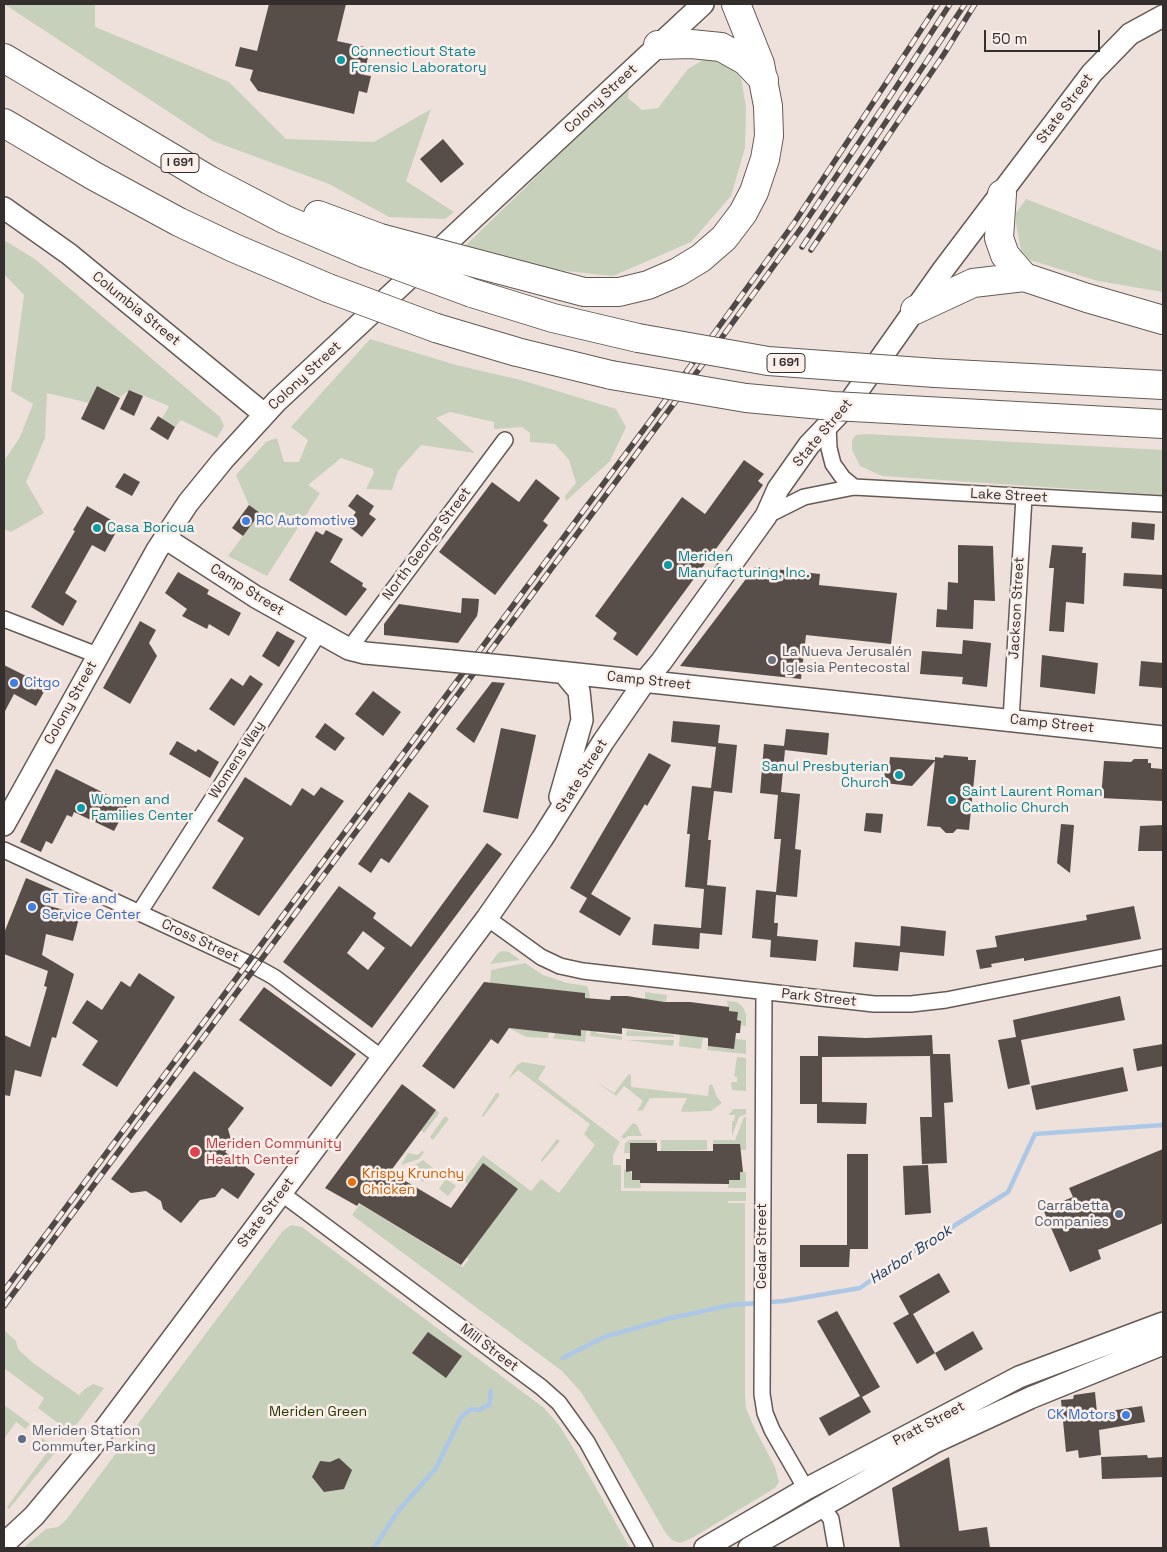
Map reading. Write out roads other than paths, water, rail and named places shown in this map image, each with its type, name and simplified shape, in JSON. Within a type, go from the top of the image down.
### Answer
[{"type":"highway","points":[[372,246],[497,270],[584,292],[604,293],[626,291],[655,282],[701,258],[734,226],[751,199],[767,151],[770,128],[764,80],[754,47],[736,4]]},
{"type":"highway","points":[[658,45],[691,44],[721,47],[746,61],[764,80]]},
{"type":"highway","name":"I 691","points":[[4,58],[209,180],[284,219],[372,246],[472,293],[553,318],[638,338],[768,361],[839,368],[1163,385]]},
{"type":"highway","points":[[4,123],[117,189],[186,225],[328,288],[436,328],[517,352],[611,375],[746,398],[825,406],[1163,424]]},
{"type":"highway","points":[[1002,194],[999,238],[1005,255],[1024,277]]},
{"type":"highway","points":[[915,310],[972,283],[1024,277],[1079,296],[1163,320]]},
{"type":"street","name":"Colony Street","points":[[4,825],[97,655],[165,538],[191,499],[264,414],[704,4]]},
{"type":"street","name":"State Street","points":[[4,1544],[34,1516],[73,1470],[487,918],[553,822],[645,681],[661,662],[766,516],[775,496],[809,445],[850,403],[943,270],[1107,55],[1136,29],[1163,16]]},
{"type":"street","name":"Columbia Street","points":[[4,208],[69,254],[264,414]]},
{"type":"street","points":[[828,426],[828,448],[833,464],[843,478],[854,487]]},
{"type":"street","name":"North George Street","points":[[350,649],[505,440]]},
{"type":"street","name":"Lake Street","points":[[766,516],[804,497],[854,487],[1163,504]]},
{"type":"street","name":"Jackson Street","points":[[1011,720],[1024,497]]},
{"type":"street","name":"Camp Street","points":[[165,538],[256,597],[319,634],[350,649],[365,652],[1163,737]]},
{"type":"street","points":[[4,620],[97,655]]},
{"type":"street","name":"Womens Way","points":[[139,912],[319,634]]},
{"type":"street","points":[[553,822],[582,720],[579,691],[564,673]]},
{"type":"street","name":"Cross Street","points":[[4,850],[274,977],[382,1058]]},
{"type":"street","name":"Park Street","points":[[487,918],[541,957],[560,966],[583,971],[874,1004],[911,1004],[946,1000],[1163,957]]},
{"type":"street","name":"Cedar Street","points":[[764,992],[762,1394],[765,1413],[772,1430],[806,1489]]},
{"type":"street","name":"Mill Street","points":[[281,1193],[541,1386],[558,1403],[587,1442],[646,1548]]},
{"type":"street","name":"Pratt Street","points":[[705,1548],[806,1489],[1019,1377],[1163,1323]]},
{"type":"street","name":"Pratt Street","points":[[749,1548],[952,1435],[1030,1398],[1163,1344]]},
{"type":"street","points":[[806,1489],[831,1520],[836,1548]]},
{"type":"waterway","name":"Harbor Brook","points":[[563,1358],[604,1337],[667,1319],[731,1305],[784,1301],[860,1288],[898,1261],[1008,1192],[1035,1134],[1163,1125]]},
{"type":"waterway","name":"Harbor Brook","points":[[374,1548],[398,1511],[436,1468],[461,1417],[471,1409],[479,1410],[489,1405],[491,1391]]},
{"type":"railway","points":[[4,1291],[676,386],[794,223],[938,4]]},
{"type":"railway","points":[[4,1306],[681,394],[802,227],[950,4]]},
{"type":"railway","points":[[802,247],[965,4]]},
{"type":"railway","points":[[811,250],[944,54],[975,4]]},
{"type":"place","name":"Connecticut State Forensic Laboratory","points":[[341,60]]},
{"type":"place","name":"RC Automotive","points":[[246,521]]},
{"type":"place","name":"Casa Boricua","points":[[97,528]]},
{"type":"place","name":"Meriden Manufacturing, Inc.","points":[[668,565]]},
{"type":"place","name":"La Nueva Jerusalén Iglesia Pentecostal","points":[[772,660]]},
{"type":"place","name":"Citgo","points":[[14,683]]},
{"type":"place","name":"Sanul Presbyterian Church","points":[[899,775]]},
{"type":"place","name":"Saint Laurent Roman Catholic Church","points":[[952,800]]},
{"type":"place","name":"Women and Families Center","points":[[81,808]]},
{"type":"place","name":"GT Tire and Service Center","points":[[32,907]]},
{"type":"place","name":"Meriden Community Health Center","points":[[195,1152]]},
{"type":"place","name":"Krispy Krunchy Chicken","points":[[352,1182]]},
{"type":"place","name":"Carrabetta Companies","points":[[1119,1214]]},
{"type":"place","name":"CK Motors","points":[[1126,1415]]},
{"type":"place","name":"Meriden Station Commuter Parking","points":[[22,1439]]},
{"type":"park label","name":"Meriden Green","points":[[318,1412]]}]
